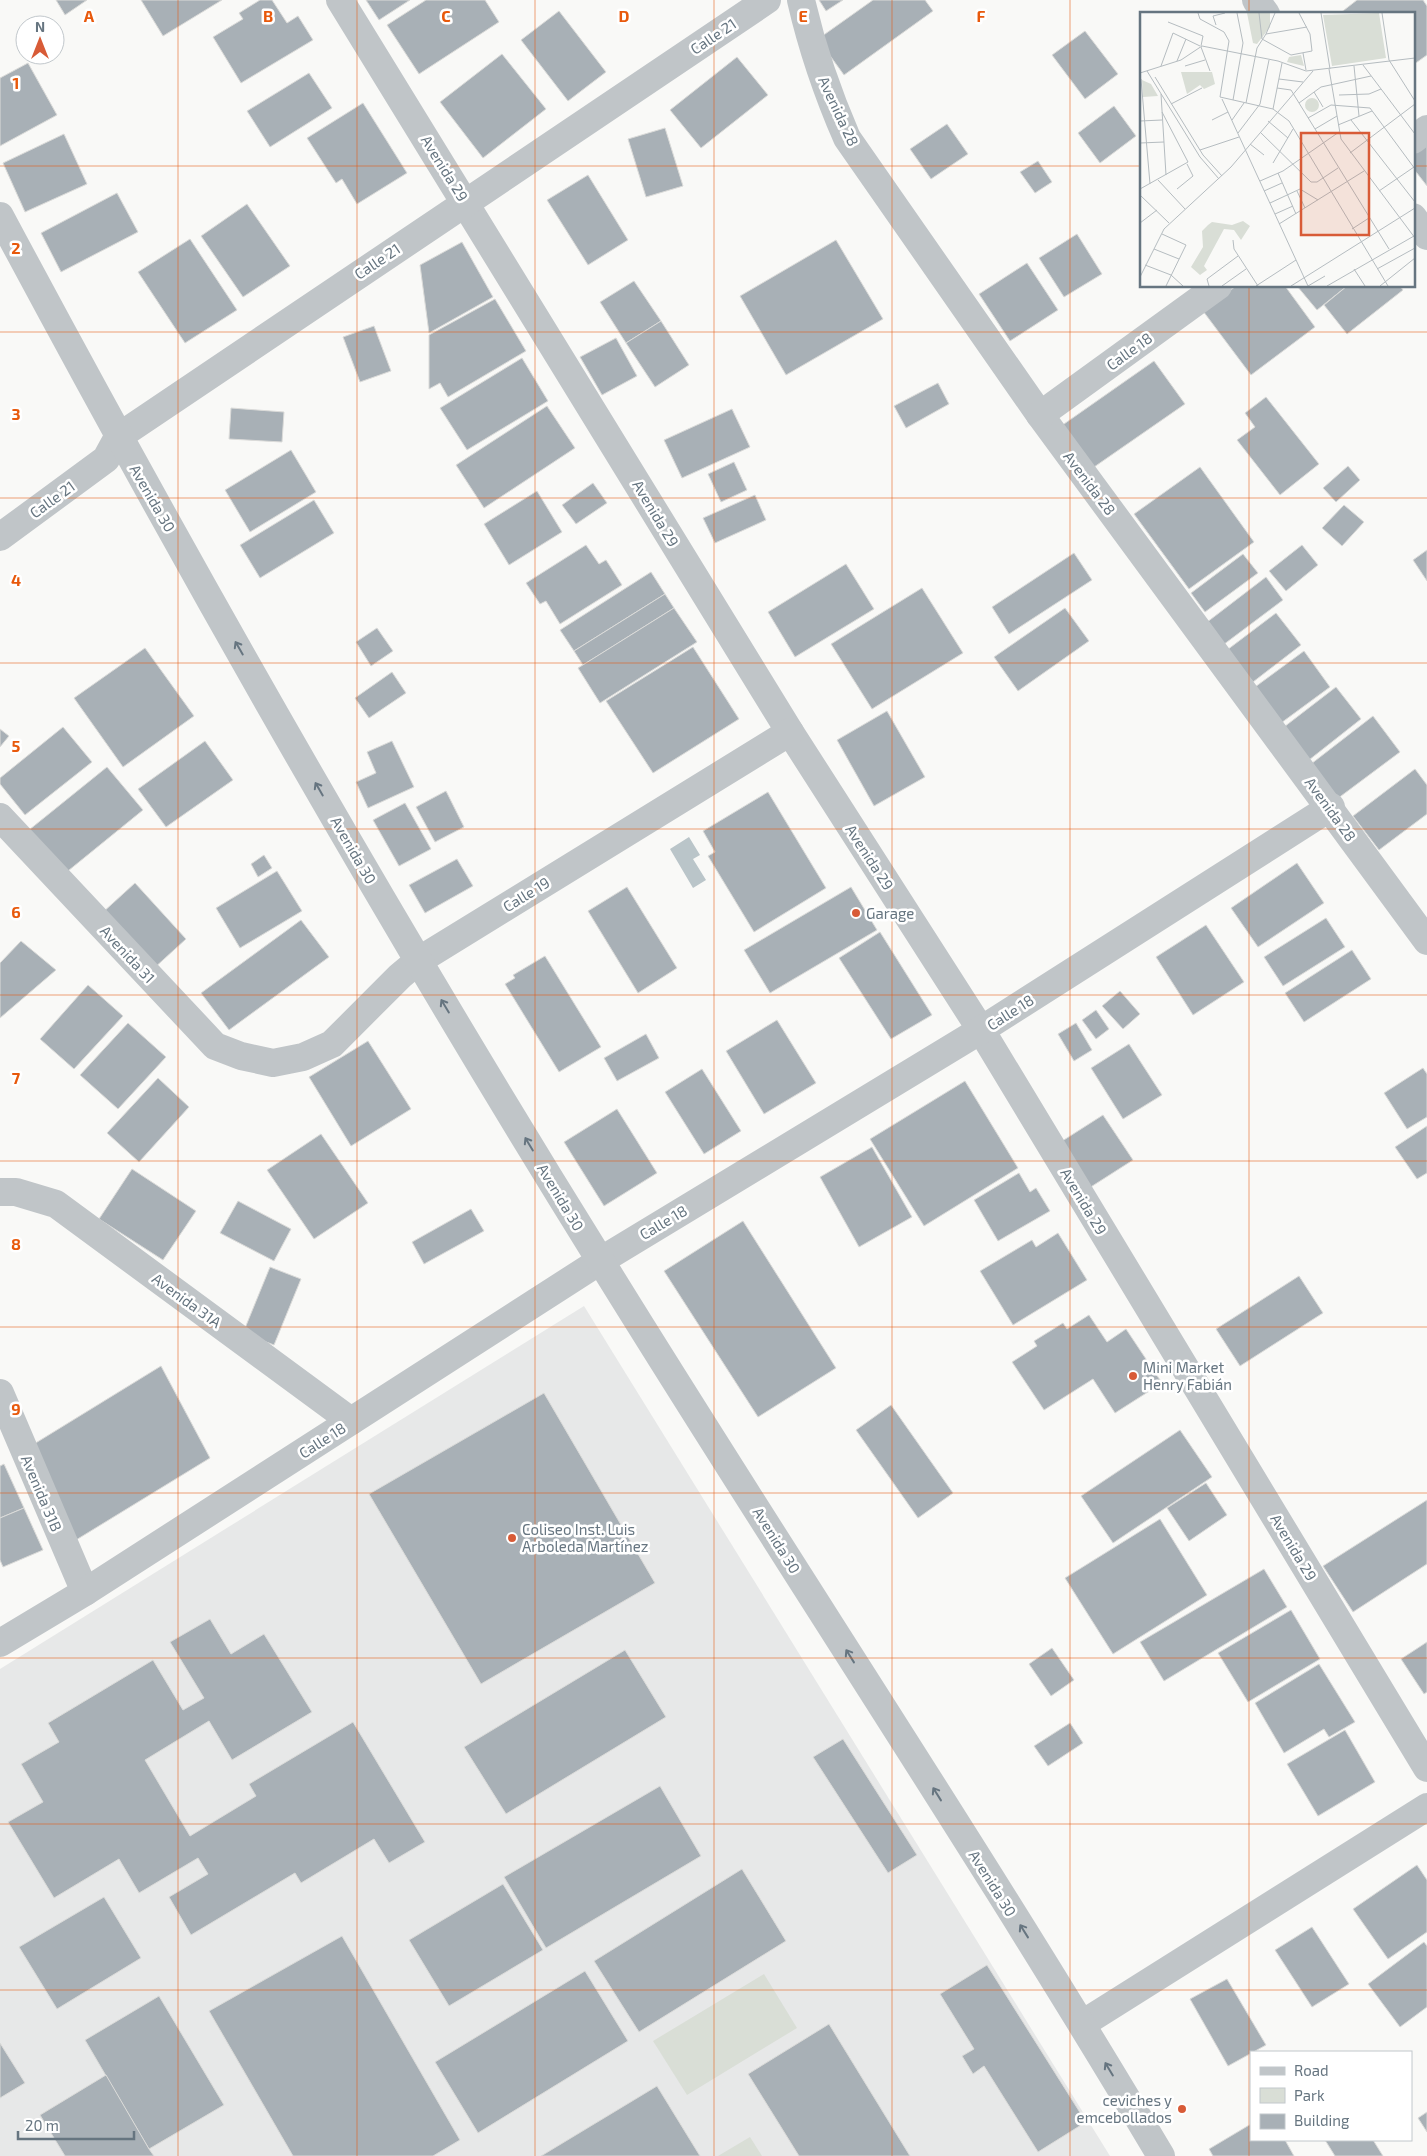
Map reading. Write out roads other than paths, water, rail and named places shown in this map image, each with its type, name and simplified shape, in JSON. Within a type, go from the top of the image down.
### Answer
[{"type":"street","name":"Avenida 29","points":[[340,0],[466,201],[790,732],[981,1030],[1427,1768]]},
{"type":"street","name":"Calle 21","points":[[0,537],[106,459],[118,437],[767,0]]},
{"type":"street","name":"Avenida 28","points":[[801,0],[812,48],[828,94],[847,138],[1040,415],[1331,807],[1427,941]]},
{"type":"street","points":[[1256,0],[1265,12]]},
{"type":"street","points":[[1414,139],[1427,129]]},
{"type":"street","name":"Avenida 30","points":[[0,216],[118,437],[418,961],[600,1261],[1082,2024],[1161,2156]]},
{"type":"street","points":[[1414,218],[1427,236]]},
{"type":"street","name":"Calle 18","points":[[1040,415],[1215,288]]},
{"type":"street","name":"Calle 19","points":[[273,1063],[304,1058],[332,1044],[400,976],[418,961],[790,732]]},
{"type":"street","name":"Calle 18","points":[[0,1643],[85,1592],[600,1261],[981,1030],[1331,807]]},
{"type":"street","name":"Avenida 31","points":[[0,818],[215,1046],[242,1056],[273,1063]]},
{"type":"street","name":"Avenida 31A","points":[[8,1192],[56,1204],[351,1421]]},
{"type":"street","name":"Avenida 31B","points":[[0,1393],[85,1592]]},
{"type":"street","points":[[1082,2024],[1427,1807]]},
{"type":"place","name":"Garage","points":[[856,913]]},
{"type":"place","name":"Mini Market Henry Fabián","points":[[1133,1376]]},
{"type":"place","name":"Coliseo Inst. Luis Arboleda Martínez","points":[[512,1538]]},
{"type":"place","name":"ceviches y emcebollados","points":[[1182,2109]]}]
